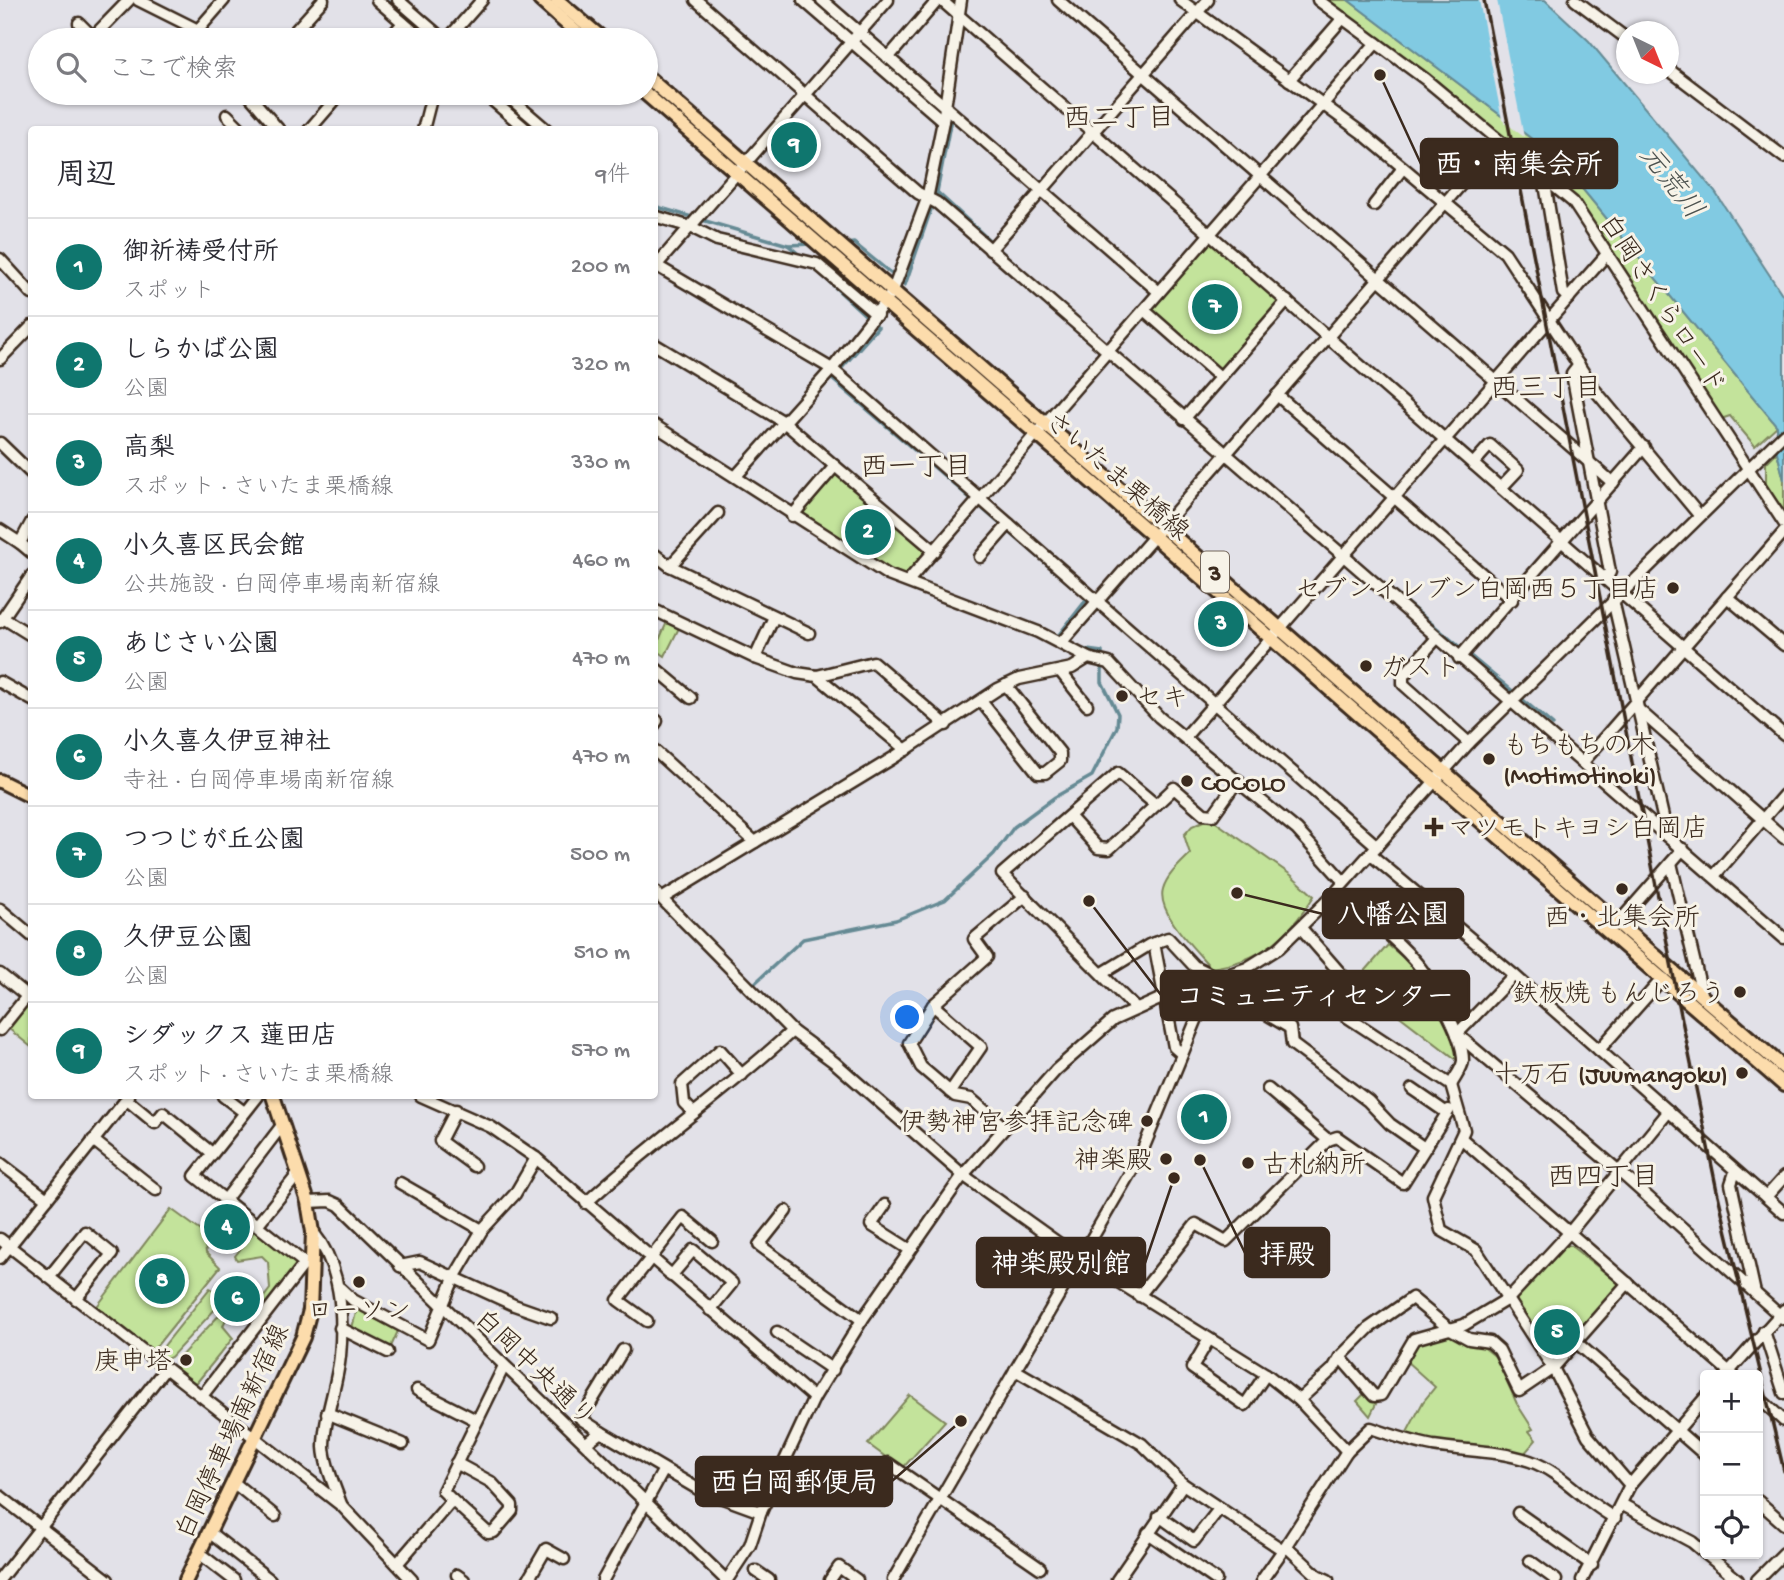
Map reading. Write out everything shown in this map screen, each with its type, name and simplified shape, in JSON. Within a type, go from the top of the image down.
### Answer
[{"type":"main road","points":[[540,0],[572,28]]},
{"type":"main road","points":[[557,0],[590,28]]},
{"type":"main road","name":"さいたま栗橋線","points":[[658,86],[747,163],[889,298]]},
{"type":"main road","name":"さいたま栗橋線","points":[[658,105],[736,174],[889,298],[1276,634],[1784,1084]]},
{"type":"main road","name":"さいたま栗橋線","points":[[1437,776],[1619,922],[1784,1068]]},
{"type":"main road","points":[[0,781],[28,795]]},
{"type":"main road","name":"白岡停車場南新宿線","points":[[186,1580],[303,1337],[310,1310],[308,1266],[313,1232],[309,1202],[274,1099]]},
{"type":"street","points":[[102,28],[130,0]]},
{"type":"street","points":[[138,0],[194,28]]},
{"type":"street","points":[[200,28],[224,0]]},
{"type":"street","points":[[298,28],[323,0]]},
{"type":"street","points":[[377,0],[409,28]]},
{"type":"street","points":[[398,0],[432,28]]},
{"type":"street","points":[[457,28],[482,0]]},
{"type":"street","points":[[697,0],[805,95],[990,250],[1784,938]]},
{"type":"street","points":[[803,0],[943,121]]},
{"type":"street","points":[[822,0],[1159,292]]},
{"type":"street","points":[[658,265],[888,0]]},
{"type":"street","points":[[888,58],[940,0],[1606,579],[1617,596],[1683,647],[1784,735]]},
{"type":"street","points":[[737,475],[832,369],[889,298],[927,199],[943,121],[961,0]]},
{"type":"street","points":[[1058,0],[1613,483]]},
{"type":"street","points":[[1180,0],[1323,105],[1505,253],[1579,365],[1699,515]]},
{"type":"street","points":[[990,250],[1208,0]]},
{"type":"street","name":"白岡さくらロード","points":[[1318,0],[1376,43],[1573,202],[1784,523]]},
{"type":"street","points":[[1575,0],[1616,31]]},
{"type":"street","points":[[1289,80],[1343,18]]},
{"type":"street","points":[[79,23],[84,28]]},
{"type":"street","points":[[399,28],[403,23]]},
{"type":"street","points":[[908,581],[1376,43]]},
{"type":"street","points":[[1679,77],[1784,157]]},
{"type":"street","points":[[257,105],[276,126]]},
{"type":"street","points":[[312,126],[331,105]]},
{"type":"street","points":[[424,126],[429,105]]},
{"type":"street","points":[[498,105],[522,126]]},
{"type":"street","points":[[518,105],[542,126]]},
{"type":"street","points":[[227,115],[238,126]]},
{"type":"street","points":[[1062,642],[1499,141]]},
{"type":"street","points":[[1374,205],[1403,168]]},
{"type":"street","points":[[1544,178],[1563,293],[1569,298]]},
{"type":"street","points":[[658,217],[729,243],[817,264],[877,315]]},
{"type":"street","points":[[1185,737],[1607,254]]},
{"type":"street","points":[[0,259],[28,290]]},
{"type":"street","points":[[658,268],[832,369],[1215,704],[1373,850],[1784,1213]]},
{"type":"street","points":[[1184,419],[1287,301]]},
{"type":"street","points":[[1144,310],[1220,377]]},
{"type":"street","points":[[0,359],[28,330]]},
{"type":"street","points":[[658,346],[784,422],[935,551]]},
{"type":"street","points":[[1579,365],[1573,374],[1610,572],[1606,579]]},
{"type":"street","points":[[1277,395],[1511,600]]},
{"type":"street","points":[[658,427],[737,475],[792,516],[888,575],[1062,642],[1088,658],[1109,663],[1159,717],[1297,830],[1345,882]]},
{"type":"street","points":[[726,1580],[750,1545],[761,1512],[814,1398],[909,1249],[963,1175],[1081,1045],[1113,1020],[1135,1009],[1247,968],[1279,948],[1335,893],[1437,776],[1509,702],[1784,434]]},
{"type":"street","points":[[0,443],[28,470]]},
{"type":"street","points":[[1473,464],[1490,445],[1517,470],[1501,488]]},
{"type":"street","points":[[1459,658],[1643,447]]},
{"type":"street","points":[[792,516],[835,466]]},
{"type":"street","points":[[670,566],[718,513]]},
{"type":"street","points":[[980,557],[1009,524]]},
{"type":"street","points":[[20,543],[28,528]]},
{"type":"street","points":[[0,530],[28,550]]},
{"type":"street","points":[[1583,762],[1637,705],[1683,647],[1784,532]]},
{"type":"street","points":[[658,557],[670,566],[773,619],[809,633]]},
{"type":"street","points":[[28,581],[1,620],[28,634]]},
{"type":"street","points":[[1617,596],[1637,705],[1667,835]]},
{"type":"street","points":[[1727,597],[1784,645]]},
{"type":"street","points":[[658,612],[755,658],[797,673],[817,676],[873,662],[946,724]]},
{"type":"street","points":[[755,658],[773,619]]},
{"type":"street","points":[[1436,639],[1403,677],[1403,684],[1469,743]]},
{"type":"street","points":[[658,894],[755,842],[1006,685],[1019,679],[1072,668],[1088,658]]},
{"type":"street","points":[[658,670],[691,698]]},
{"type":"street","points":[[1060,671],[1087,705]]},
{"type":"street","points":[[817,676],[906,750]]},
{"type":"street","points":[[0,682],[28,698]]},
{"type":"street","points":[[981,701],[1038,773],[1045,773],[1060,761],[1059,753],[1006,685]]},
{"type":"street","points":[[1637,705],[1784,838]]},
{"type":"street","points":[[658,754],[755,842]]},
{"type":"street","points":[[1135,1009],[1103,973],[1002,874],[1118,773],[1156,805]]},
{"type":"street","points":[[1070,817],[1098,848],[1109,849],[1174,788],[1204,814],[1213,815],[1238,780]]},
{"type":"street","points":[[1714,876],[1784,795]]},
{"type":"street","points":[[1619,922],[1683,849]]},
{"type":"street","points":[[1671,863],[1702,994]]},
{"type":"street","points":[[1335,893],[1414,960],[1457,1034],[1463,1065],[1451,1085]]},
{"type":"street","points":[[658,896],[792,1031],[834,1062],[963,1175],[1078,1257],[1266,1374],[1299,1400],[1348,1451]]},
{"type":"street","points":[[1005,1128],[971,1099],[955,1096],[921,1067],[909,1044],[933,1005],[987,957],[974,939],[1025,896]]},
{"type":"street","points":[[0,909],[28,933]]},
{"type":"street","points":[[1301,928],[1348,982],[1332,1004],[1335,1009],[1451,1085],[1464,1130],[1433,1196],[1441,1230],[1476,1250],[1553,1368],[1588,1436],[1630,1485]]},
{"type":"street","points":[[1103,973],[1154,943],[1168,938],[1194,966],[1290,1028],[1292,1044],[1368,1101],[1390,1124],[1423,1147]]},
{"type":"street","points":[[1154,943],[1162,998],[1174,1047],[1182,1054]]},
{"type":"street","points":[[0,974],[28,992]]},
{"type":"street","points":[[1457,1034],[1514,975]]},
{"type":"street","points":[[1599,1051],[1663,978]]},
{"type":"street","points":[[893,1580],[1078,1257],[1141,1154],[1215,980]]},
{"type":"street","points":[[2,1025],[28,994]]},
{"type":"street","points":[[933,1005],[981,1046],[950,1092]]},
{"type":"street","points":[[586,1203],[639,1154],[742,1075],[792,1031]]},
{"type":"street","points":[[1457,1034],[1620,1172],[1755,1294],[1782,1315],[1764,1331],[1733,1370]]},
{"type":"street","points":[[694,1113],[684,1103],[682,1084],[720,1050],[742,1075]]},
{"type":"street","points":[[1268,1089],[1328,1140]]},
{"type":"street","points":[[1139,1296],[1196,1224],[1226,1241],[1328,1140],[1337,1137],[1403,1183],[1423,1147],[1448,1112],[1412,1089]]},
{"type":"street","points":[[0,1258],[125,1099]]},
{"type":"street","points":[[129,1099],[155,1123],[163,1113],[212,1153]]},
{"type":"street","points":[[227,1099],[244,1112]]},
{"type":"street","points":[[202,1396],[308,1266],[195,1176],[255,1099]]},
{"type":"street","points":[[436,1099],[491,1127],[536,1158],[814,1398]]},
{"type":"street","points":[[456,1110],[440,1142],[474,1166]]},
{"type":"street","points":[[1340,1357],[1374,1396],[1381,1395],[1414,1339],[1447,1327],[1464,1325],[1509,1298],[1570,1233],[1670,1111]]},
{"type":"street","points":[[225,1200],[283,1124]]},
{"type":"street","points":[[1462,1139],[1726,1370]]},
{"type":"street","points":[[93,1140],[156,1190]]},
{"type":"street","points":[[340,1288],[353,1300],[428,1340],[455,1276],[482,1230],[515,1194],[536,1158]]},
{"type":"street","points":[[0,1163],[47,1199]]},
{"type":"street","points":[[257,1225],[299,1172]]},
{"type":"street","points":[[1735,1172],[1731,1184],[1755,1294]]},
{"type":"street","points":[[1766,1197],[1784,1177]]},
{"type":"street","points":[[400,1183],[482,1230]]},
{"type":"street","name":"白岡中央通り","points":[[309,1202],[330,1201],[339,1205],[726,1580]]},
{"type":"street","points":[[885,1205],[871,1225],[909,1249]]},
{"type":"street","points":[[786,1211],[759,1245],[862,1320]]},
{"type":"street","points":[[647,1321],[618,1300],[683,1217],[712,1241]]},
{"type":"street","points":[[49,1277],[85,1232],[112,1254],[76,1299]]},
{"type":"street","points":[[313,1232],[324,1246],[340,1288],[340,1357],[327,1413],[324,1449],[342,1506]]},
{"type":"street","points":[[0,1239],[342,1506],[412,1580]]},
{"type":"street","points":[[671,1276],[693,1250],[732,1283],[710,1310]]},
{"type":"street","points":[[400,1266],[420,1262],[514,1305],[551,1318]]},
{"type":"street","points":[[1299,1400],[1333,1369],[1340,1357],[1369,1328],[1412,1297],[1447,1327],[1469,1339],[1490,1342],[1499,1350],[1519,1391],[1553,1368],[1628,1283]]},
{"type":"street","points":[[340,1328],[388,1352]]},
{"type":"street","points":[[1764,1331],[1784,1393]]},
{"type":"street","points":[[777,1332],[833,1370]]},
{"type":"street","points":[[1209,1339],[1192,1368],[1245,1405],[1266,1374]]},
{"type":"street","points":[[1577,1343],[1700,1451]]},
{"type":"street","points":[[623,1350],[582,1419],[663,1471],[698,1489],[761,1512]]},
{"type":"street","points":[[456,1463],[491,1482],[512,1505],[512,1511],[494,1532],[488,1533],[443,1491],[456,1463],[476,1420],[504,1366]]},
{"type":"street","points":[[0,1579],[165,1369]]},
{"type":"street","points":[[1015,1370],[1142,1444],[1183,1484],[1285,1548],[1317,1575],[1328,1580]]},
{"type":"street","points":[[417,1390],[476,1420]]},
{"type":"street","points":[[1763,1402],[1784,1421]]},
{"type":"street","points":[[1582,1580],[1592,1565],[1630,1485],[1700,1404]]},
{"type":"street","points":[[327,1413],[403,1444]]},
{"type":"street","points":[[1262,1580],[1348,1451],[1371,1428],[1435,1446],[1483,1450],[1530,1461],[1552,1471],[1589,1502],[1615,1518]]},
{"type":"street","points":[[586,1443],[601,1433]]},
{"type":"street","points":[[881,1472],[888,1463],[1040,1568]]},
{"type":"street","points":[[603,1580],[663,1471]]},
{"type":"street","points":[[233,1482],[275,1516]]},
{"type":"street","points":[[1117,1580],[1183,1484]]},
{"type":"street","points":[[0,1496],[108,1580]]},
{"type":"street","points":[[397,1564],[452,1500]]},
{"type":"street","points":[[1621,1504],[1700,1548]]},
{"type":"street","points":[[1763,1505],[1784,1524]]},
{"type":"street","points":[[1159,1516],[1194,1541],[1219,1509]]},
{"type":"street","points":[[1518,1513],[1592,1565]]},
{"type":"street","points":[[209,1532],[270,1580]]},
{"type":"street","points":[[1148,1533],[1216,1580]]},
{"type":"street","points":[[528,1580],[546,1549],[564,1559]]},
{"type":"street","points":[[199,1553],[234,1580]]},
{"type":"street","points":[[1713,1559],[1738,1580]]},
{"type":"street","points":[[1758,1580],[1782,1559]]},
{"type":"street","points":[[1530,1560],[1556,1580]]},
{"type":"street","points":[[830,1580],[839,1567],[857,1580]]},
{"type":"street","points":[[756,1571],[769,1580]]},
{"type":"green space","points":[[1327,0],[1348,0],[1557,158],[1777,426],[1755,446],[1730,416],[1721,419],[1573,196],[1429,74]]},
{"type":"green space","points":[[1208,244],[1214,244],[1278,299],[1279,305],[1222,369],[1217,369],[1152,313],[1151,308]]},
{"type":"green space","points":[[1777,452],[1784,480],[1784,512],[1766,485],[1766,463]]},
{"type":"green space","points":[[836,474],[929,550],[906,577],[888,570],[801,515]]},
{"type":"green space","points":[[667,622],[679,628],[665,656],[658,651],[658,642]]},
{"type":"green space","points":[[1210,818],[1291,875],[1314,896],[1294,924],[1272,945],[1245,960],[1211,968],[1171,920],[1162,899],[1168,879],[1190,854],[1184,835],[1192,826]]},
{"type":"green space","points":[[1388,945],[1411,964],[1460,1049],[1457,1060],[1367,991],[1360,977]]},
{"type":"green space","points":[[28,1002],[28,1045],[8,1028]]},
{"type":"green space","points":[[171,1209],[204,1233],[206,1253],[220,1267],[151,1353],[95,1309]]},
{"type":"green space","points":[[256,1229],[296,1261],[297,1267],[263,1311],[258,1310],[257,1306],[270,1289],[268,1262],[262,1256],[237,1260],[235,1256]]},
{"type":"green space","points":[[1563,1244],[1571,1246],[1621,1285],[1554,1363],[1513,1300]]},
{"type":"green space","points":[[210,1288],[217,1292],[219,1305],[171,1357],[161,1361],[156,1356]]},
{"type":"green space","points":[[225,1309],[228,1314],[223,1326],[233,1338],[194,1386],[177,1373],[176,1361]]},
{"type":"green space","points":[[357,1309],[398,1331],[390,1349],[352,1328]]},
{"type":"green space","points":[[1449,1331],[1462,1341],[1482,1346],[1496,1357],[1517,1404],[1533,1429],[1529,1431],[1536,1440],[1524,1454],[1405,1436],[1423,1402],[1435,1387],[1406,1361],[1415,1344]]},
{"type":"green space","points":[[1365,1393],[1376,1404],[1370,1416],[1357,1401]]},
{"type":"green space","points":[[910,1395],[945,1421],[902,1469],[868,1444]]},
{"type":"water","name":"元荒川","points":[[1348,0],[1545,0],[1589,41],[1616,73],[1616,84],[1625,84],[1715,192],[1784,297],[1784,480],[1777,452],[1777,426],[1557,158]]},
{"type":"pier","points":[[1479,0],[1497,0],[1524,137],[1502,120]]},
{"type":"waterway","points":[[387,0],[419,28]]},
{"type":"waterway","points":[[815,0],[942,111]]},
{"type":"waterway","points":[[507,105],[530,126]]},
{"type":"waterway","points":[[947,116],[951,119],[937,192],[1038,285]]},
{"type":"waterway","points":[[845,244],[854,243],[905,285],[937,192]]},
{"type":"waterway","points":[[658,207],[788,245],[812,244]]},
{"type":"waterway","points":[[788,245],[802,257]]},
{"type":"waterway","points":[[813,267],[878,327],[832,379],[1087,599],[1057,637]]},
{"type":"waterway","points":[[1359,563],[1553,725]]},
{"type":"waterway","points":[[754,984],[803,939],[896,920],[945,900],[994,854],[1014,827],[1055,797],[1092,776],[1117,727],[1118,714],[1102,682],[1102,652],[1080,649]]},
{"type":"railway","points":[[1484,0],[1683,1025],[1717,1191],[1784,1471]]},
{"type":"place","name":"西・南集会所","points":[[1380,75]]},
{"type":"place","name":"シダックス 蓮田店","points":[[794,145]]},
{"type":"place","name":"つつじが丘公園","points":[[1215,307]]},
{"type":"place","name":"しらかば公園","points":[[868,532]]},
{"type":"place","name":"セブンイレブン白岡西５丁目店","points":[[1673,588]]},
{"type":"place","name":"高梨","points":[[1221,624]]},
{"type":"place","name":"ガスト","points":[[1366,666]]},
{"type":"place","name":"セキ","points":[[1122,696]]},
{"type":"place","name":"もちもちの木 (Motimotinoki)","points":[[1489,759]]},
{"type":"place","name":"COCOLO","points":[[1187,781]]},
{"type":"place","name":"マツモトキヨシ白岡店","points":[[1434,827]]},
{"type":"place","name":"西・北集会所","points":[[1622,889]]},
{"type":"place","name":"八幡公園","points":[[1237,893]]},
{"type":"place","name":"コミュニティセンター","points":[[1089,901]]},
{"type":"place","name":"鉄板焼 もんじろう","points":[[1740,992]]},
{"type":"place","name":"十万石 (Juumangoku)","points":[[1742,1073]]},
{"type":"place","name":"御祈祷受付所","points":[[1204,1117]]},
{"type":"place","name":"伊勢神宮参拝記念碑","points":[[1147,1121]]},
{"type":"place","name":"神楽殿","points":[[1166,1159]]},
{"type":"place","name":"拝殿","points":[[1200,1160]]},
{"type":"place","name":"古札納所","points":[[1248,1163]]},
{"type":"place","name":"神楽殿別館","points":[[1174,1178]]},
{"type":"place","name":"小久喜区民会館","points":[[227,1227]]},
{"type":"place","name":"久伊豆公園","points":[[162,1281]]},
{"type":"place","name":"ローソン","points":[[359,1282]]},
{"type":"place","name":"小久喜久伊豆神社","points":[[237,1299]]},
{"type":"place","name":"あじさい公園","points":[[1557,1332]]},
{"type":"place","name":"庚申塔","points":[[186,1360]]},
{"type":"place","name":"西白岡郵便局","points":[[961,1421]]},
{"type":"district","name":"西二丁目","points":[[1119,116]]},
{"type":"district","name":"西三丁目","points":[[1546,386]]},
{"type":"district","name":"西一丁目","points":[[916,465]]},
{"type":"district","name":"西四丁目","points":[[1603,1175]]}]
